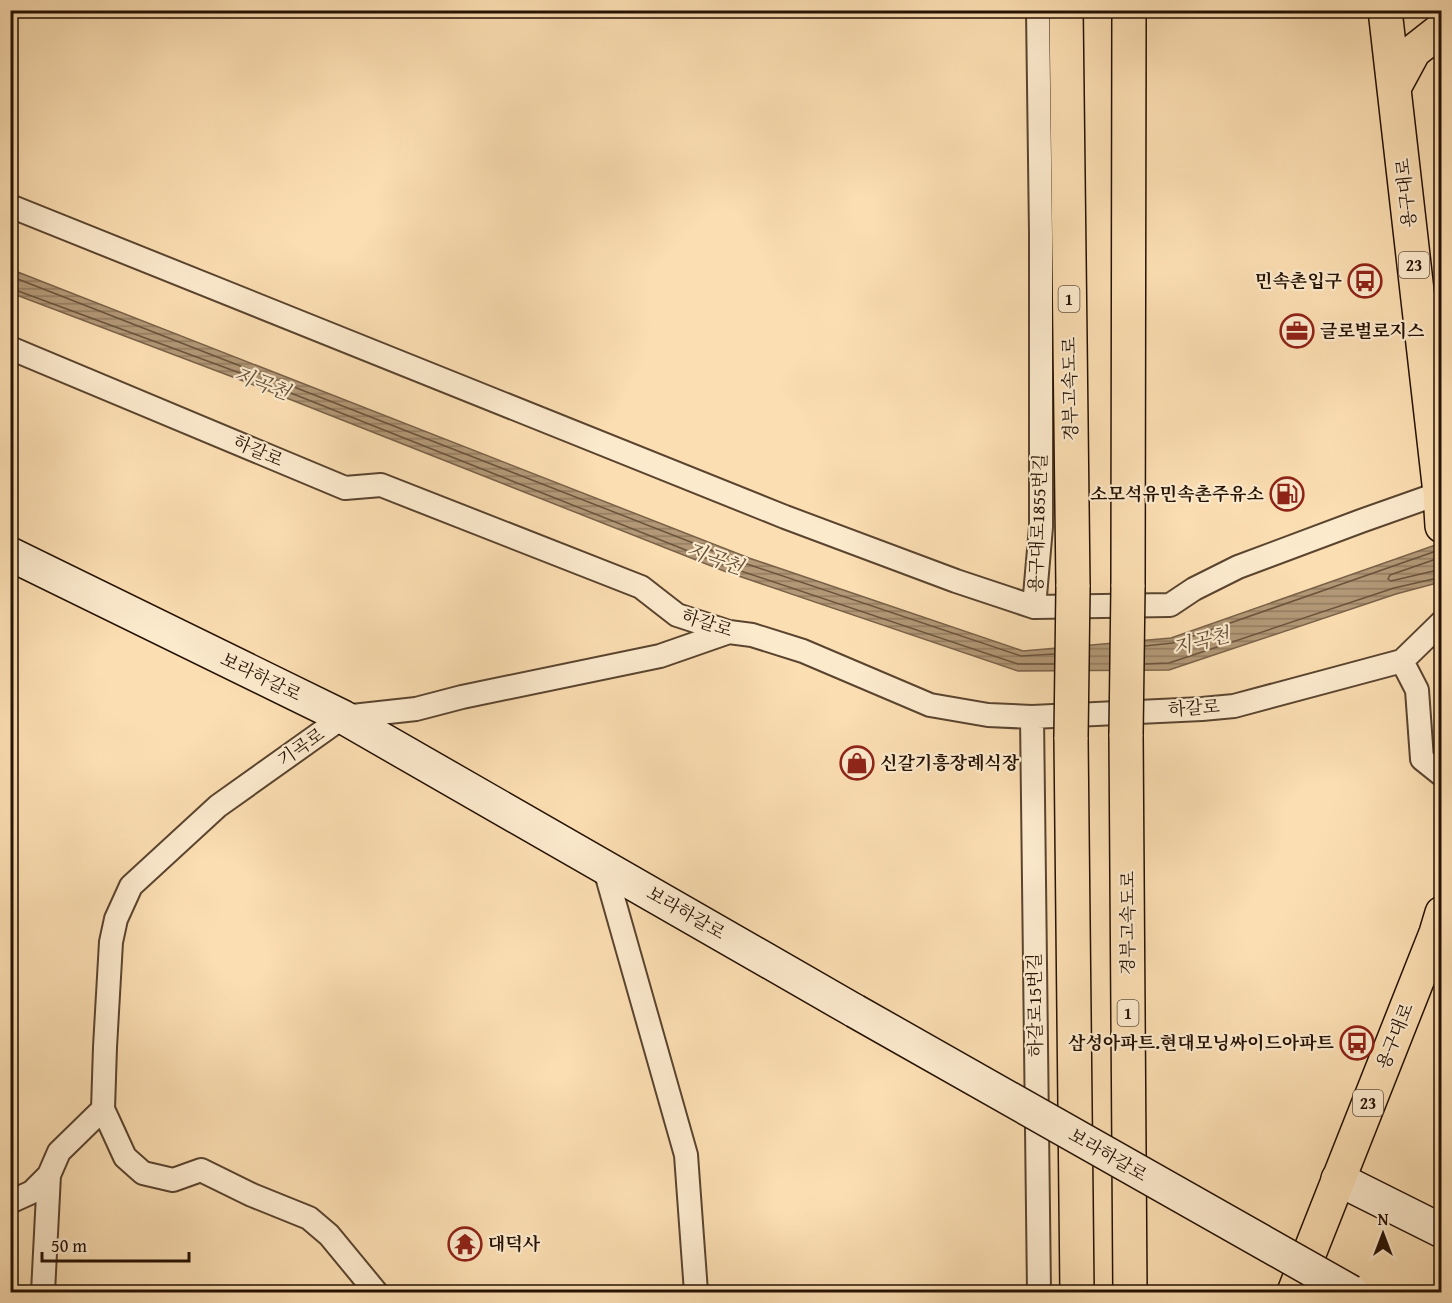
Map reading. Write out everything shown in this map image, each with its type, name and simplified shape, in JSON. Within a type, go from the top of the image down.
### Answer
[{"type":"main road","name":"경부고속도로","points":[[1066,10],[1073,587],[1071,737],[1077,1293]]},
{"type":"main road","name":"경부고속도로","points":[[1129,10],[1126,734],[1130,1293]]},
{"type":"main road","name":"용구대로","points":[[1385,10],[1441,502]]},
{"type":"main road","points":[[1395,88],[1414,51],[1442,29]]},
{"type":"main road","name":"23","points":[[1441,502],[1442,526]]},
{"type":"main road","name":"보라하갈로","points":[[10,554],[343,717],[1351,1293]]},
{"type":"main road","name":"용구대로","points":[[1294,1293],[1442,913]]},
{"type":"main road","points":[[1338,1179],[1442,1231]]},
{"type":"street","name":"용구대로1855번길","points":[[1038,10],[1041,527],[1034,608],[1170,604],[1238,567],[1361,520],[1441,502]]},
{"type":"street","points":[[10,206],[775,513],[1034,608]]},
{"type":"street","name":"하갈로","points":[[10,348],[345,488],[381,485],[641,587],[677,615],[729,632],[752,635],[803,651],[930,705],[988,715],[1032,717],[1234,706],[1402,661]]},
{"type":"street","points":[[1442,622],[1402,661],[1417,690],[1422,759],[1442,775]]},
{"type":"street","name":"기곡로","points":[[376,1293],[329,1235],[309,1218],[252,1195],[201,1170],[173,1180],[143,1173],[125,1157],[103,1109],[111,942],[116,919],[131,886],[219,806],[343,717],[416,710],[462,697],[660,657],[729,632]]},
{"type":"street","name":"하갈로15번길","points":[[1032,717],[1039,1293]]},
{"type":"street","points":[[604,866],[686,1155],[696,1293]]},
{"type":"street","points":[[43,1293],[49,1175],[59,1152],[103,1109]]},
{"type":"street","points":[[10,1202],[32,1192],[49,1175]]},
{"type":"water","name":"지곡천","points":[[10,269],[749,558],[1023,651],[1171,638],[1441,543],[1441,582],[1396,594],[1169,670],[1018,671],[724,571],[246,382],[11,293]]},
{"type":"place","name":"민속촌입구","points":[[1365,281]]},
{"type":"place","name":"글로벌로지스","points":[[1297,331]]},
{"type":"place","name":"소모석유민속촌주유소","points":[[1287,494]]},
{"type":"place","name":"신갈기흥장례식장","points":[[857,763]]},
{"type":"place","name":"삼성아파트.현대모닝싸이드아파트","points":[[1357,1043]]},
{"type":"place","name":"대덕사","points":[[465,1244]]}]
